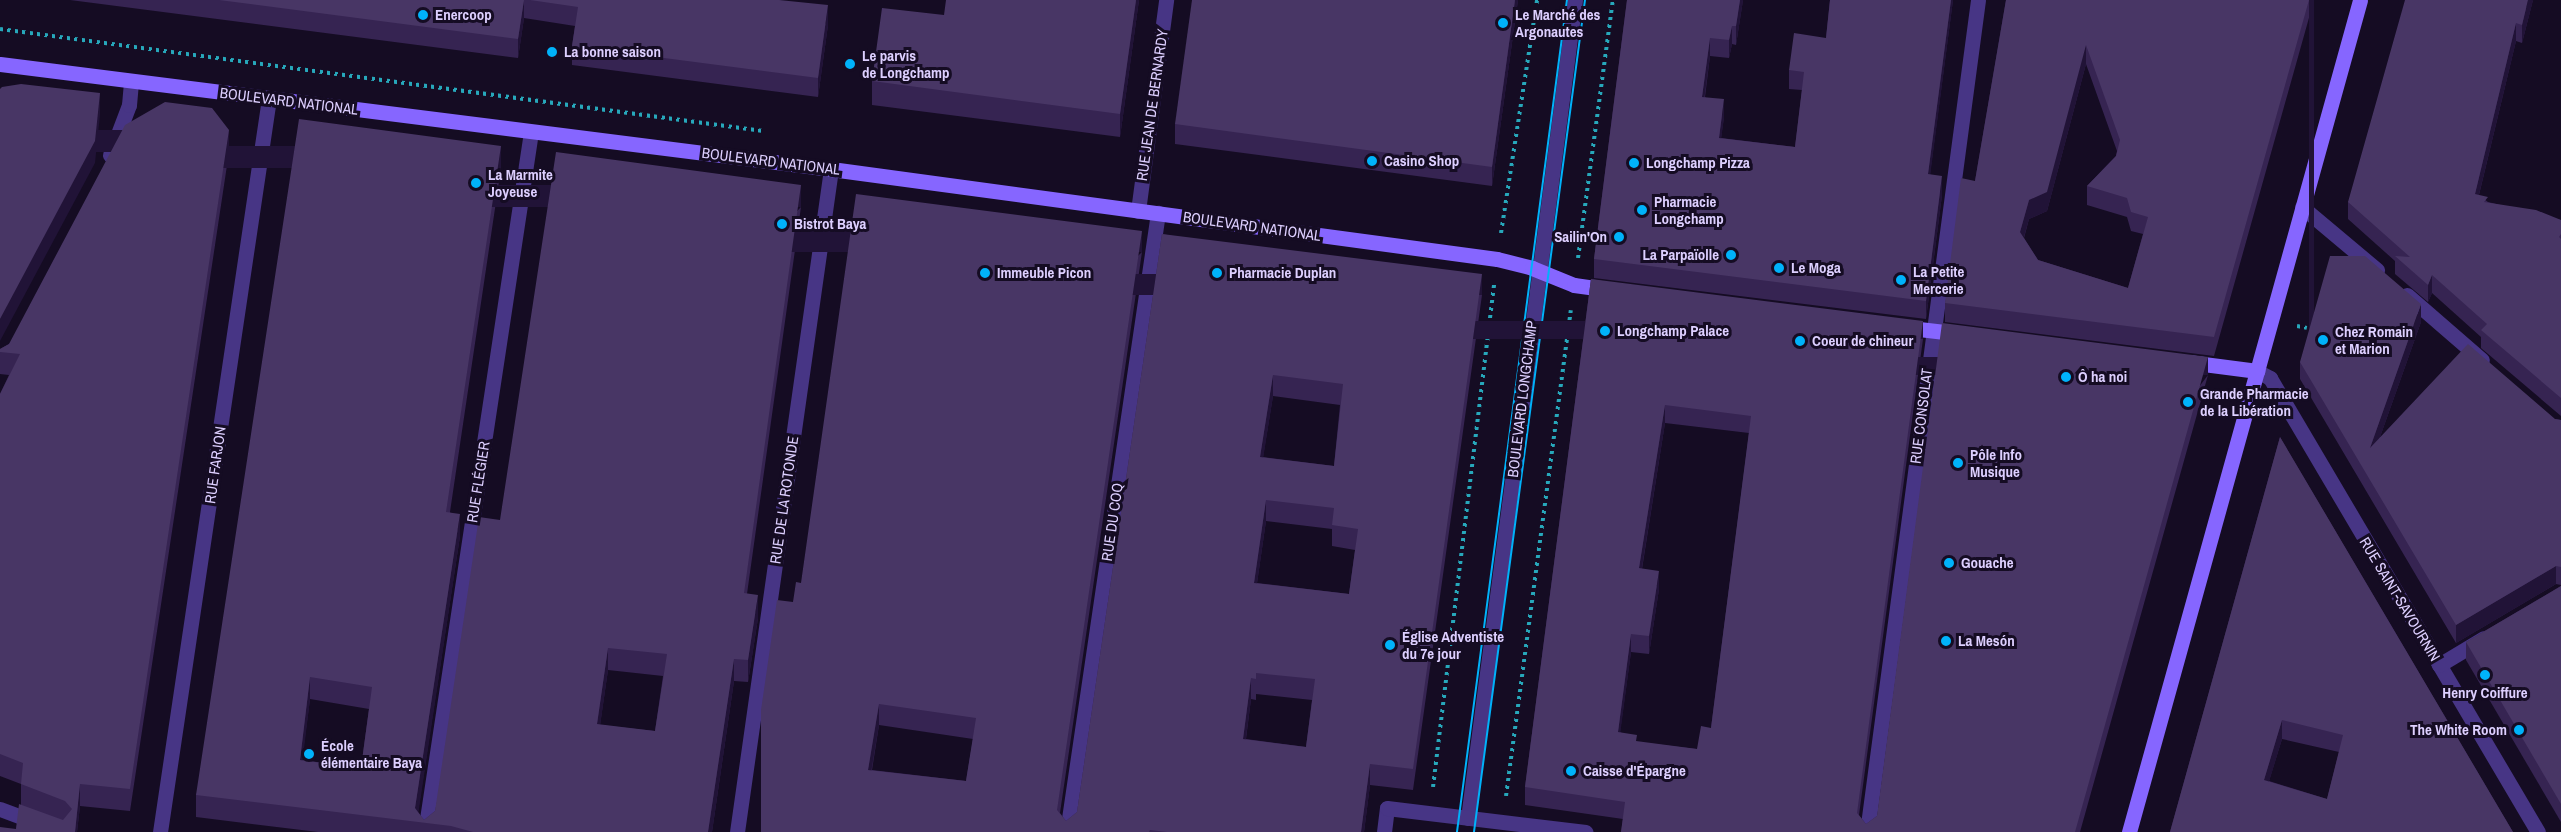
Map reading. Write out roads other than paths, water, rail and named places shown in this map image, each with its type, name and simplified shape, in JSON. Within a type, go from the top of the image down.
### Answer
[{"type":"main road","points":[[2129,832],[2360,0]]},
{"type":"main road","name":"BOULEVARD NATIONAL","points":[[0,64],[831,169],[1511,261],[1574,285],[1629,293]]},
{"type":"main road","points":[[1884,325],[1974,336]]},
{"type":"main road","points":[[2175,360],[2257,371]]},
{"type":"street","name":"RUE JEAN DE BERNARDY","points":[[1138,211],[1166,0]]},
{"type":"street","name":"BOULEVARD LONGCHAMP","points":[[1468,818],[1575,0]]},
{"type":"street","name":"RUE CONSOLAT","points":[[1867,832],[1978,0]]},
{"type":"street","points":[[100,175],[117,144],[131,82]]},
{"type":"street","name":"RUE FARJON","points":[[160,832],[269,99]]},
{"type":"street","name":"RUE FLÉGIER","points":[[425,832],[531,132]]},
{"type":"street","name":"RUE DE LA ROTONDE","points":[[737,832],[831,169]]},
{"type":"street","points":[[2302,207],[2498,374]]},
{"type":"street","name":"RUE DU COQ","points":[[1067,832],[1158,213]]},
{"type":"street","name":"RUE SAINT-SAVOURNIN","points":[[2257,371],[2270,378],[2538,832]]},
{"type":"street","points":[[2439,665],[2495,631]]},
{"type":"street","points":[[1384,832],[1387,808],[1586,832]]},
{"type":"street","points":[[0,809],[62,832]]},
{"type":"tram line","points":[[1457,832],[1567,0]]},
{"type":"tram line","points":[[1474,832],[1585,0]]},
{"type":"place","name":"Enercoop","points":[[423,15]]},
{"type":"place","name":"Le Marché des Argonautes","points":[[1503,23]]},
{"type":"place","name":"La bonne saison","points":[[552,52]]},
{"type":"place","name":"Le parvis de Longchamp","points":[[850,64]]},
{"type":"place","name":"Casino Shop","points":[[1372,161]]},
{"type":"place","name":"Longchamp Pizza","points":[[1634,163]]},
{"type":"place","name":"La Marmite Joyeuse","points":[[476,183]]},
{"type":"place","name":"Pharmacie Longchamp","points":[[1642,210]]},
{"type":"place","name":"Bistrot Baya","points":[[782,224]]},
{"type":"place","name":"Sailin'On","points":[[1619,237]]},
{"type":"place","name":"La Parpaïolle","points":[[1731,255]]},
{"type":"place","name":"Le Moga","points":[[1779,268]]},
{"type":"place","name":"Immeuble Picon","points":[[985,273]]},
{"type":"place","name":"Pharmacie Duplan","points":[[1217,273]]},
{"type":"place","name":"La Petite Mercerie","points":[[1901,280]]},
{"type":"place","name":"Longchamp Palace","points":[[1605,331]]},
{"type":"place","name":"Chez Romain et Marion","points":[[2323,340]]},
{"type":"place","name":"Coeur de chineur","points":[[1800,341]]},
{"type":"place","name":"Ô ha noi","points":[[2066,377]]},
{"type":"place","name":"Grande Pharmacie de la Libération","points":[[2188,402]]},
{"type":"place","name":"Pôle Info Musique","points":[[1958,463]]},
{"type":"place","name":"Gouache","points":[[1949,563]]},
{"type":"place","name":"La Mesón","points":[[1946,641]]},
{"type":"place","name":"Église Adventiste du 7e jour","points":[[1390,645]]},
{"type":"place","name":"Henry Coiffure","points":[[2485,675]]},
{"type":"place","name":"The White Room","points":[[2519,730]]},
{"type":"place","name":"École élémentaire Baya","points":[[309,754]]},
{"type":"place","name":"Caisse d'Épargne","points":[[1571,771]]}]
